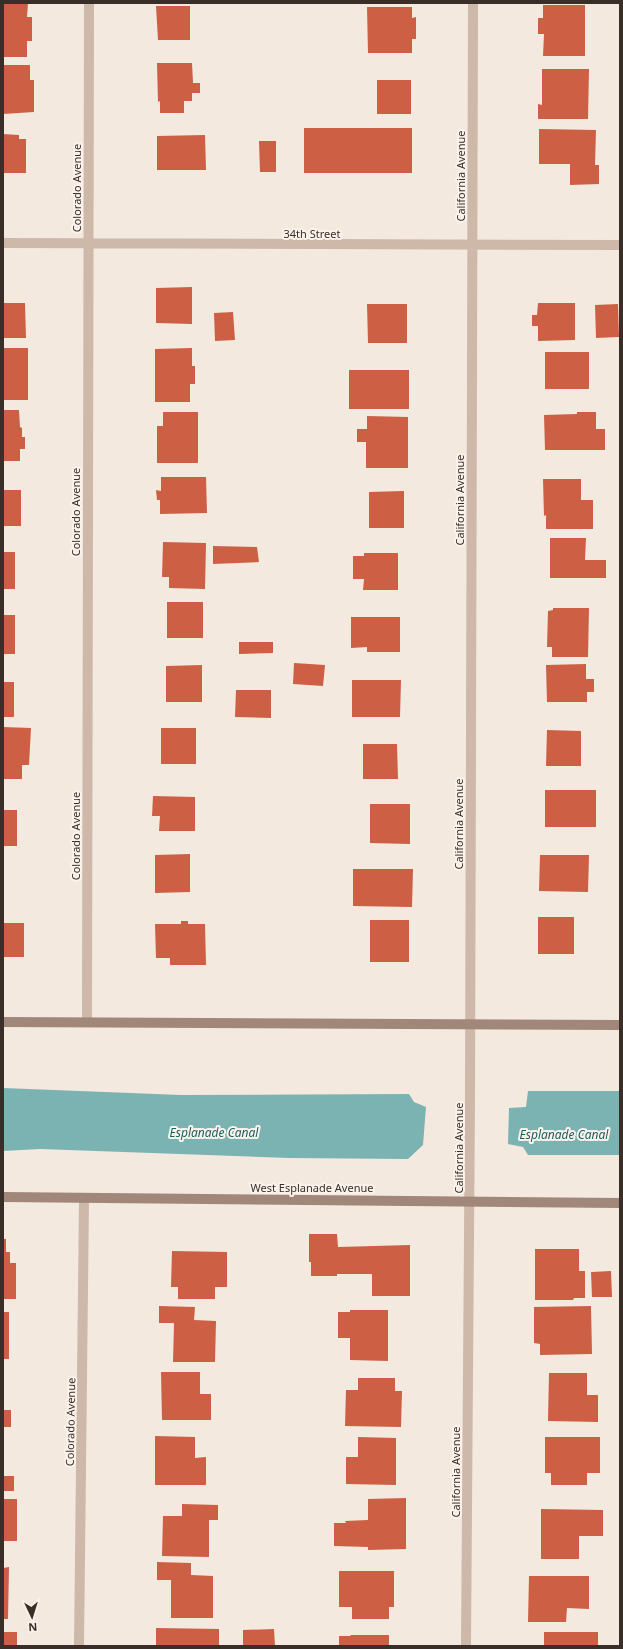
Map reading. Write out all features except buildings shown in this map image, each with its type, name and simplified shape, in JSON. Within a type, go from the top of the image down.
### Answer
[{"type":"main road","points":[[3,1022],[87,1021],[620,1025]]},
{"type":"main road","name":"West Esplanade Avenue","points":[[3,1197],[469,1200],[620,1203]]},
{"type":"street","name":"Colorado Avenue","points":[[87,1021],[87,244],[89,3]]},
{"type":"street","name":"California Avenue","points":[[466,1646],[473,3]]},
{"type":"street","name":"34th Street","points":[[3,243],[620,245]]},
{"type":"street","name":"Colorado Avenue","points":[[79,1646],[84,1198]]},
{"type":"water","name":"Esplanade Canal","points":[[3,1088],[181,1095],[409,1094],[414,1102],[426,1107],[423,1145],[408,1159],[289,1158],[40,1149],[3,1151]]},
{"type":"water","name":"Esplanade Canal","points":[[528,1091],[620,1091],[620,1155],[528,1155],[523,1147],[508,1144],[509,1108],[526,1107]]}]
